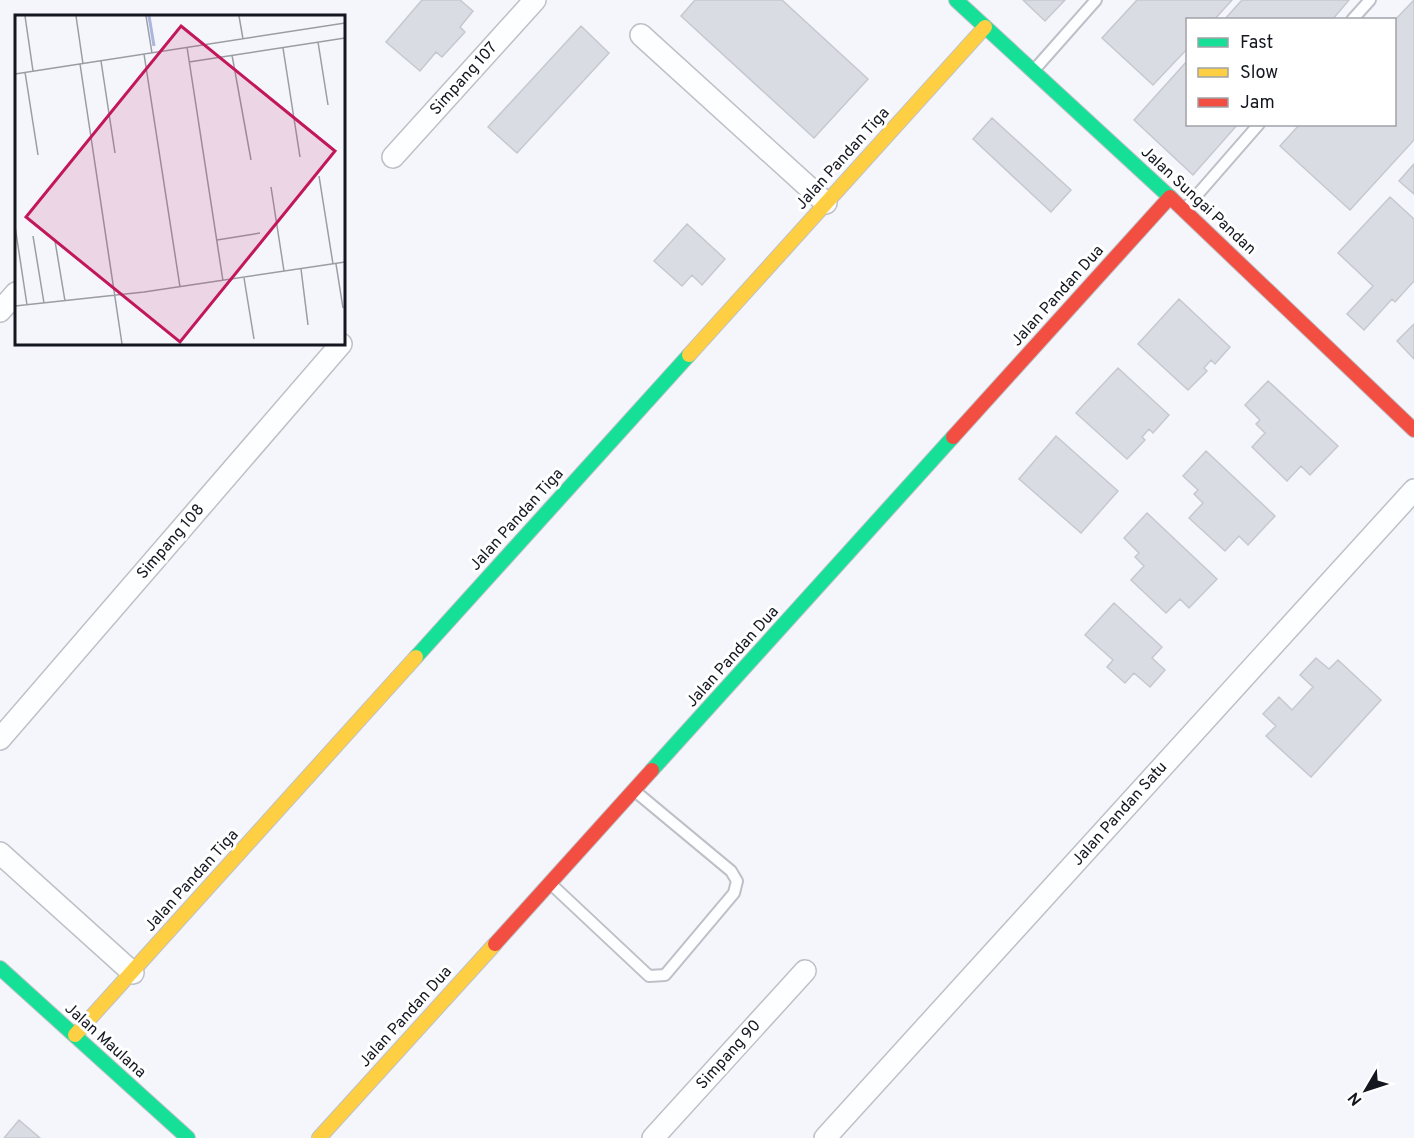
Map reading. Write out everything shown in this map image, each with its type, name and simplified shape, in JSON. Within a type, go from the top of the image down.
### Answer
[{"type":"street","name":"Simpang 107","points":[[393,157],[535,0]]},
{"type":"street","name":"Jalan Sungai Pandan","points":[[956,0],[1184,210],[1414,430]]},
{"type":"street","name":"Jalan Pandan Tiga","points":[[75,1035],[985,27]]},
{"type":"street","points":[[641,35],[826,203]]},
{"type":"street","name":"Jalan Pandan Dua","points":[[319,1138],[1170,197]]},
{"type":"street","points":[[0,311],[15,294]]},
{"type":"street","name":"Simpang 108","points":[[0,739],[340,345]]},
{"type":"street","name":"Jalan Pandan Satu","points":[[825,1138],[1414,490]]},
{"type":"street","points":[[0,853],[133,973]]},
{"type":"street","name":"Jalan Maulana","points":[[0,968],[189,1138]]},
{"type":"street","name":"Simpang 90","points":[[653,1138],[805,971]]},
{"type":"lane","points":[[1034,70],[1096,0]]},
{"type":"lane","points":[[1354,18],[1370,0]]},
{"type":"lane","points":[[1184,210],[1257,126]]},
{"type":"lane","points":[[550,883],[649,976],[665,975],[734,893],[737,881],[731,871],[634,790]]},
{"type":"building","points":[[422,0],[460,0],[473,11],[460,27],[465,32],[442,57],[436,52],[420,71],[386,42]]},
{"type":"building","points":[[695,0],[782,0],[868,79],[814,138],[681,16]]},
{"type":"building","points":[[1023,0],[1065,0],[1045,21]]},
{"type":"building","points":[[1137,0],[1232,0],[1216,18],[1186,18],[1186,50],[1153,85],[1102,38]]},
{"type":"building","points":[[1242,0],[1349,0],[1334,18],[1226,18]]},
{"type":"building","points":[[1414,0],[1414,140],[1350,210],[1280,146],[1298,126],[1396,126],[1396,19]]},
{"type":"building","points":[[581,26],[609,53],[517,153],[488,127]]},
{"type":"building","points":[[1186,62],[1186,126],[1236,126],[1193,175],[1134,120]]},
{"type":"building","points":[[992,118],[1071,190],[1051,212],[973,139]]},
{"type":"building","points":[[1414,164],[1414,194],[1399,181]]},
{"type":"building","points":[[1390,197],[1414,219],[1414,281],[1395,302],[1392,299],[1364,330],[1347,314],[1373,286],[1338,253]]},
{"type":"building","points":[[687,224],[725,259],[702,285],[692,275],[682,286],[654,261]]},
{"type":"building","points":[[1179,299],[1230,347],[1215,364],[1211,360],[1204,368],[1207,371],[1188,390],[1138,344]]},
{"type":"building","points":[[1414,324],[1414,359],[1397,341]]},
{"type":"building","points":[[1118,368],[1169,415],[1153,433],[1149,429],[1142,437],[1145,440],[1127,459],[1076,413]]},
{"type":"building","points":[[1268,381],[1338,446],[1310,475],[1301,466],[1287,481],[1252,447],[1265,433],[1256,424],[1260,420],[1245,405]]},
{"type":"building","points":[[1056,436],[1118,491],[1081,533],[1019,479]]},
{"type":"building","points":[[1206,451],[1275,516],[1248,545],[1239,536],[1225,551],[1189,518],[1203,503],[1194,494],[1198,490],[1183,476]]},
{"type":"building","points":[[1147,513],[1217,579],[1189,608],[1180,599],[1166,613],[1131,580],[1144,566],[1135,557],[1139,553],[1124,538]]},
{"type":"building","points":[[1114,603],[1162,647],[1152,658],[1165,670],[1150,687],[1134,673],[1125,683],[1107,667],[1113,660],[1085,635]]},
{"type":"building","points":[[1316,658],[1329,669],[1338,660],[1381,700],[1311,777],[1266,736],[1276,726],[1263,714],[1279,697],[1292,710],[1313,687],[1300,675]]},
{"type":"building","points":[[19,1120],[40,1138],[4,1138]]},
{"type":"traffic: fast","points":[[956,0],[1172,199]]},
{"type":"traffic: fast","points":[[416,657],[689,355]]},
{"type":"traffic: fast","points":[[652,770],[953,437]]},
{"type":"traffic: fast","points":[[0,968],[188,1138]]},
{"type":"traffic: slow","points":[[689,355],[985,27]]},
{"type":"traffic: slow","points":[[75,1035],[416,657]]},
{"type":"traffic: slow","points":[[319,1138],[495,944]]},
{"type":"traffic: jam","points":[[953,437],[1170,197]]},
{"type":"traffic: jam","points":[[1172,199],[1414,430]]},
{"type":"traffic: jam","points":[[495,944],[652,770]]}]
